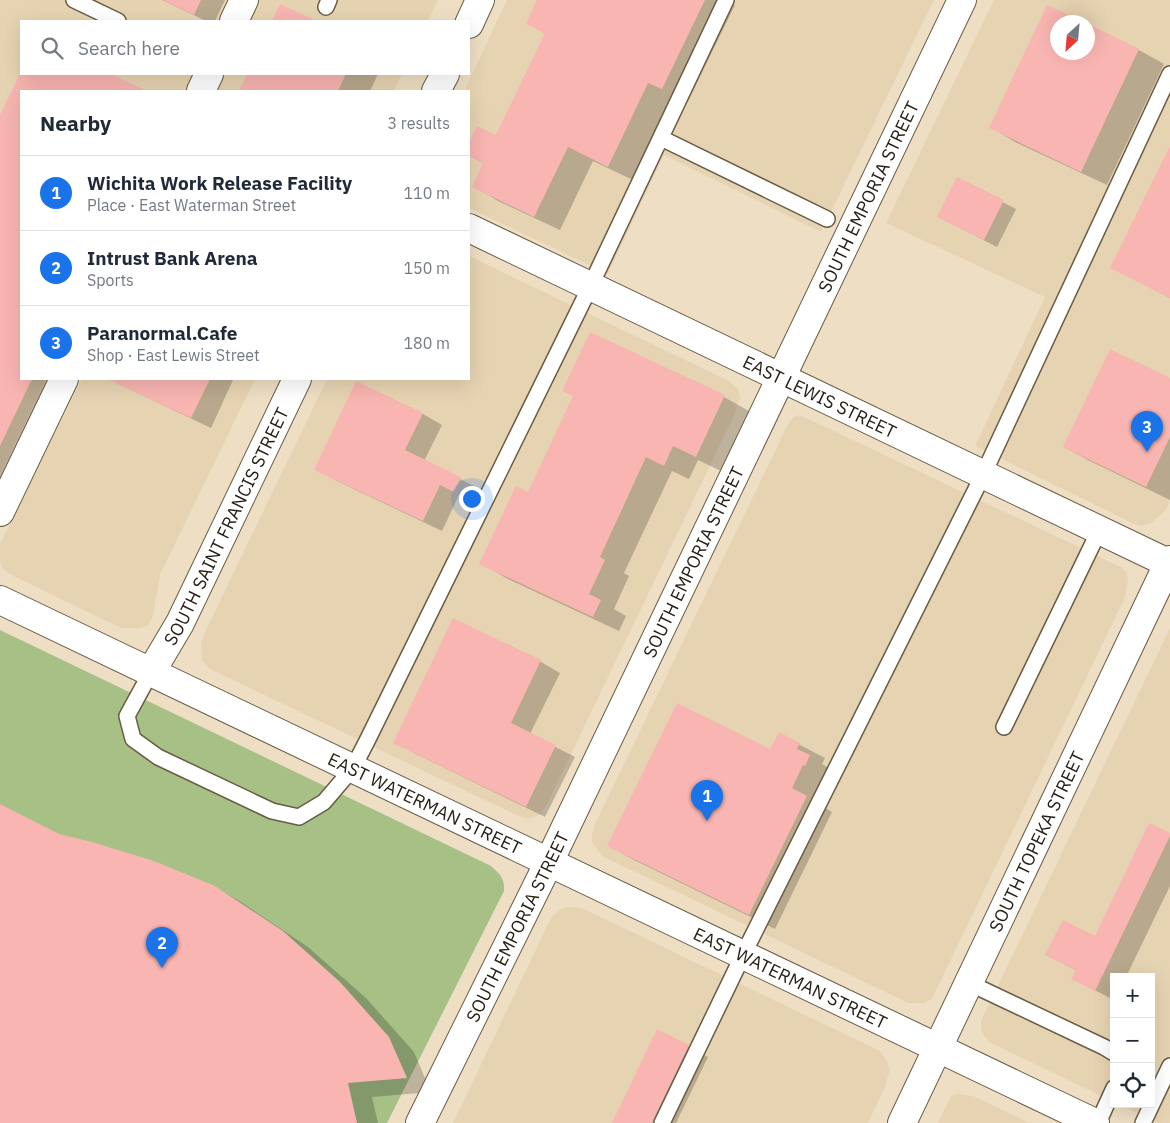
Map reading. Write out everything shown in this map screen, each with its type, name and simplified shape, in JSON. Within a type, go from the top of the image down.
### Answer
[{"type":"street","points":[[234,20],[244,0]]},
{"type":"street","points":[[470,22],[480,0]]},
{"type":"street","name":"SOUTH EMPORIA STREET","points":[[420,1123],[549,862],[962,0]]},
{"type":"street","points":[[201,90],[209,75]]},
{"type":"street","points":[[437,90],[444,75]]},
{"type":"street","name":"EAST LEWIS STREET","points":[[470,228],[1099,531],[1169,562]]},
{"type":"street","points":[[0,512],[64,380]]},
{"type":"street","name":"SOUTH SAINT FRANCIS STREET","points":[[152,672],[180,623],[298,380]]},
{"type":"street","name":"SOUTH TOPEKA STREET","points":[[902,1123],[1169,562]]},
{"type":"street","name":"EAST WATERMAN STREET","points":[[0,600],[1096,1123]]},
{"type":"lane","points":[[74,0],[116,20]]},
{"type":"lane","points":[[152,672],[126,716],[133,739],[158,757],[272,810],[299,817],[324,802],[353,768],[590,287],[726,0]]},
{"type":"lane","points":[[662,1123],[743,954],[983,475],[1170,74]]},
{"type":"lane","points":[[661,138],[828,219]]},
{"type":"lane","points":[[1004,727],[1099,531]]},
{"type":"lane","points":[[969,983],[1110,1051]]},
{"type":"lane","points":[[1143,1123],[1170,1066]]},
{"type":"lane","points":[[1096,1123],[1110,1096]]},
{"type":"shaded area","points":[[0,0],[230,0],[220,20],[20,20],[20,75],[194,75],[186,90],[20,90],[20,380],[46,380],[0,474]]},
{"type":"shaded area","points":[[258,0],[438,0],[428,20],[248,20]]},
{"type":"shaded area","points":[[507,0],[934,0],[821,232],[664,155],[608,274],[470,208],[470,90],[464,90]]},
{"type":"shaded area","points":[[994,0],[1170,0],[1170,500],[1166,510],[1151,523],[1141,526],[1132,523],[975,446],[1045,297],[886,223]]},
{"type":"shaded area","points":[[223,75],[402,75],[394,90],[215,90]]},
{"type":"shaded area","points":[[470,256],[729,381],[738,389],[740,398],[732,420],[546,806],[541,814],[533,818],[524,818],[514,814],[210,669],[202,661],[201,642],[327,380],[470,380]]},
{"type":"shaded area","points":[[82,380],[255,380],[160,575],[153,615],[148,625],[141,628],[121,628],[9,574],[2,567],[0,544]]},
{"type":"shaded area","points":[[800,415],[1121,567],[1127,573],[1128,581],[1125,597],[932,999],[924,1003],[908,1003],[602,856],[592,842],[595,824],[789,422],[794,417]]},
{"type":"shaded area","points":[[1170,628],[1170,1123],[1157,1123],[1126,1108],[1155,1108],[1155,973],[1110,973],[1110,1100],[989,1042],[981,1029],[981,1021]]},
{"type":"shaded area","points":[[567,907],[584,909],[880,1051],[890,1069],[885,1087],[868,1123],[453,1123],[551,918],[559,910]]},
{"type":"shaded area","points":[[952,1095],[973,1096],[1030,1123],[938,1123]]},
{"type":"green space","points":[[0,630],[491,866],[499,874],[504,883],[504,891],[387,1123],[0,1123]]},
{"type":"building","points":[[163,0],[201,0],[194,15]]},
{"type":"building","points":[[537,0],[705,0],[662,89],[648,83],[608,167],[568,147],[534,217],[472,187],[483,163],[470,156],[470,141],[477,126],[496,135],[545,33],[526,24]]},
{"type":"building","points":[[280,4],[315,20],[272,20]]},
{"type":"building","points":[[1047,5],[1069,15],[1050,15],[1050,60],[1095,60],[1095,27],[1139,49],[1081,172],[989,128]]},
{"type":"building","points":[[20,74],[113,75],[145,90],[20,90],[20,380],[32,380],[0,446],[0,115]]},
{"type":"building","points":[[247,75],[346,75],[338,90],[239,90]]},
{"type":"building","points":[[1170,146],[1170,298],[1110,268]]},
{"type":"building","points":[[957,177],[1004,200],[984,240],[937,217]]},
{"type":"building","points":[[590,332],[725,395],[696,457],[673,446],[664,466],[646,457],[600,557],[605,560],[589,594],[601,600],[593,617],[479,564],[516,486],[528,492],[573,396],[562,391]]},
{"type":"building","points":[[1110,349],[1170,378],[1170,437],[1146,487],[1063,447]]},
{"type":"building","points":[[109,380],[210,380],[191,418]]},
{"type":"building","points":[[356,381],[423,413],[405,450],[461,477],[454,492],[440,485],[423,521],[314,470]]},
{"type":"building","points":[[453,618],[541,660],[511,723],[556,745],[526,807],[393,743]]},
{"type":"building","points":[[677,703],[770,749],[779,732],[800,743],[797,749],[810,755],[792,788],[807,796],[749,915],[607,846]]},
{"type":"building","points":[[0,804],[59,834],[154,861],[215,886],[283,931],[340,982],[389,1037],[407,1078],[348,1083],[357,1123],[0,1123]]},
{"type":"building","points":[[1149,823],[1170,833],[1170,836],[1095,991],[1071,979],[1076,970],[1045,955],[1063,920],[1095,936]]},
{"type":"building","points":[[657,1029],[689,1045],[652,1123],[612,1123]]},
{"type":"place","name":"Paranormal.Cafe","points":[[1147,452]]},
{"type":"place","name":"Wichita Work Release Facility","points":[[707,821]]},
{"type":"place","name":"Intrust Bank Arena","points":[[162,968]]}]
